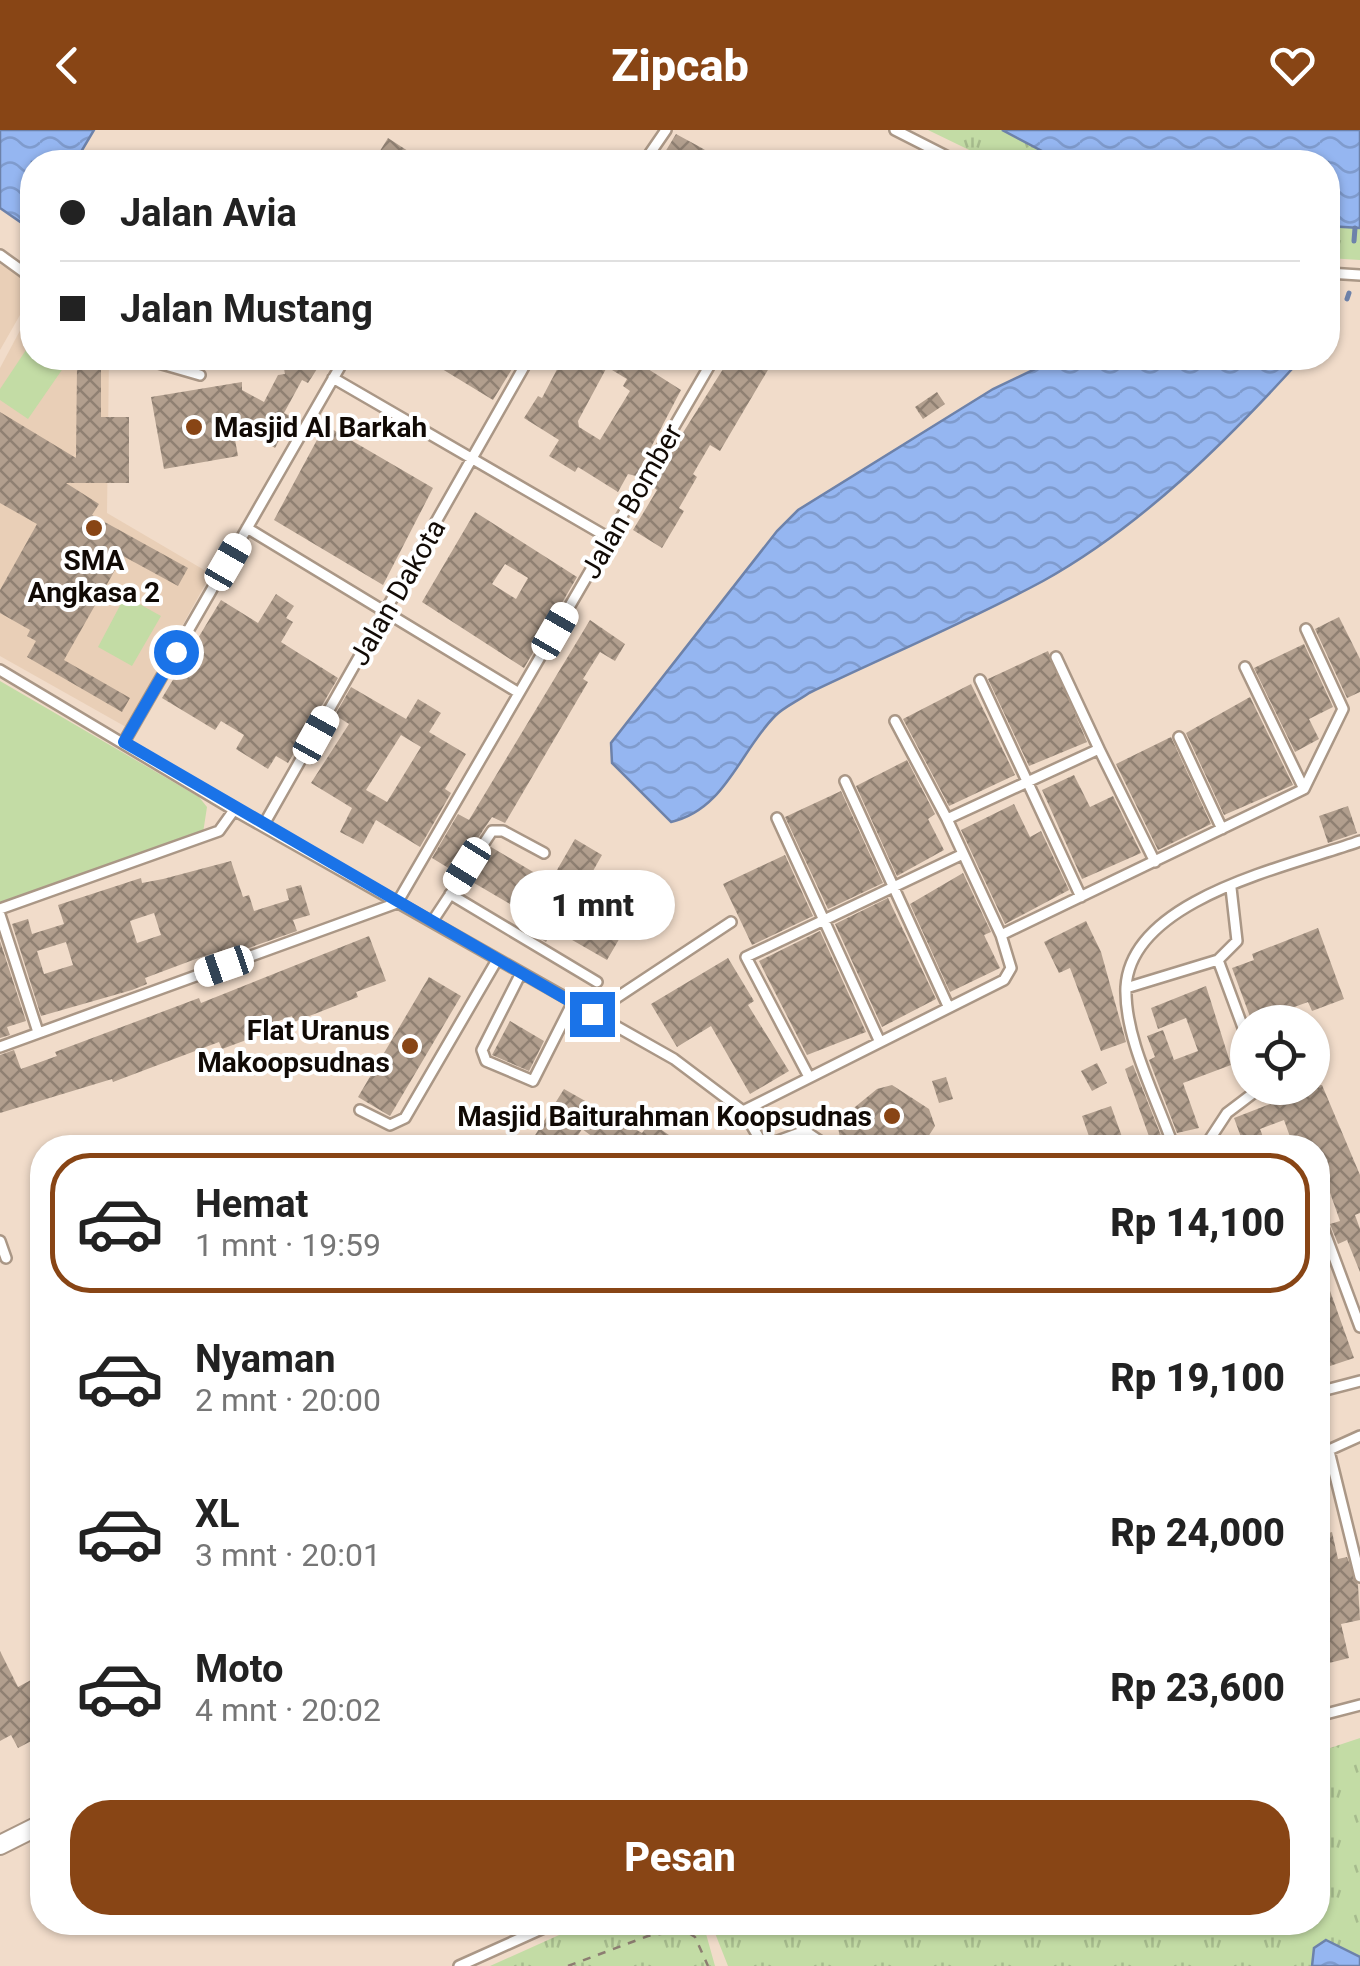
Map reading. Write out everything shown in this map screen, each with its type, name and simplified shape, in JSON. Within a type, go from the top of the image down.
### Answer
[{"type":"street","points":[[0,1845],[30,1830]]},
{"type":"lane","points":[[896,130],[935,150]]},
{"type":"lane","points":[[180,370],[200,376]]},
{"type":"lane","points":[[124,742],[338,370]]},
{"type":"lane","name":"Jalan Dakota","points":[[264,826],[523,370]]},
{"type":"lane","name":"Jalan Bomber","points":[[397,904],[707,370]]},
{"type":"lane","points":[[333,378],[609,538]]},
{"type":"lane","points":[[247,528],[519,693]]},
{"type":"lane","points":[[1001,935],[1304,788],[1343,709],[1306,629]]},
{"type":"lane","points":[[1056,657],[1155,862]]},
{"type":"lane","points":[[1245,666],[1304,788]]},
{"type":"lane","points":[[0,670],[520,975],[674,1058],[743,1111],[757,1135]]},
{"type":"lane","points":[[980,680],[1081,897]]},
{"type":"lane","points":[[743,1111],[1008,976],[1010,962],[1001,935],[896,721]]},
{"type":"lane","points":[[1179,737],[1222,830]]},
{"type":"lane","points":[[946,820],[1099,749]]},
{"type":"lane","points":[[845,781],[948,1006]]},
{"type":"lane","points":[[38,1032],[0,912],[219,831],[234,810]]},
{"type":"lane","points":[[778,818],[879,1040]]},
{"type":"lane","points":[[432,922],[492,832],[502,831],[544,854]]},
{"type":"lane","points":[[1169,1135],[1134,1035],[1126,988],[1131,964],[1154,927],[1196,901],[1360,842]]},
{"type":"lane","points":[[809,1077],[746,957],[964,854]]},
{"type":"lane","points":[[1126,988],[1218,960],[1239,934],[1230,888]]},
{"type":"lane","points":[[450,894],[598,982]]},
{"type":"lane","points":[[0,1047],[397,904]]},
{"type":"lane","points":[[592,1014],[731,922]]},
{"type":"lane","points":[[360,1110],[390,1125],[405,1118],[496,960]]},
{"type":"lane","points":[[1218,960],[1235,1005]]},
{"type":"lane","points":[[520,975],[482,1050],[486,1062],[533,1081],[572,1004]]},
{"type":"lane","points":[[1213,1135],[1239,1105]]},
{"type":"lane","points":[[0,1240],[6,1258]]},
{"type":"lane","points":[[1330,1246],[1360,1327]]},
{"type":"lane","points":[[1330,1389],[1360,1381]]},
{"type":"lane","points":[[1330,1451],[1360,1436]]},
{"type":"lane","points":[[1330,1454],[1357,1546],[1360,1577]]},
{"type":"lane","points":[[1330,1713],[1360,1705]]},
{"type":"lane","points":[[458,1966],[528,1935]]},
{"type":"path","points":[[568,1966],[654,1935]]},
{"type":"path","points":[[692,1935],[708,1966]]},
{"type":"shaded area","points":[[0,264],[20,276],[20,315],[0,350]]},
{"type":"shaded area","name":"SMA Angkasa 2","points":[[20,330],[20,370],[109,370],[107,513],[211,574],[126,727],[0,656],[0,368]]},
{"type":"green space","points":[[928,130],[1360,130],[1360,260],[1340,259],[1340,150],[969,150]]},
{"type":"green space","points":[[20,359],[20,370],[62,370],[28,419],[0,400],[0,389]]},
{"type":"green space","points":[[125,596],[161,616],[132,666],[98,647]]},
{"type":"green space","points":[[0,681],[199,797],[207,807],[203,833],[0,904]]},
{"type":"green space","points":[[1360,1738],[1360,1966],[728,1966],[716,1935],[1330,1935],[1330,1748]]},
{"type":"green space","points":[[559,1935],[706,1935],[715,1966],[490,1966]]},
{"type":"water","points":[[0,130],[94,130],[82,150],[20,150],[20,222],[0,208]]},
{"type":"water","points":[[1002,130],[1360,130],[1360,228],[1340,227],[1340,150],[1040,150]]},
{"type":"water","points":[[1033,370],[1291,370],[1213,451],[1115,535],[1043,581],[787,707],[763,730],[730,778],[705,805],[671,822],[612,763],[611,743],[777,531],[798,510],[993,389]]},
{"type":"water","points":[[1326,1940],[1360,1957],[1360,1966],[1312,1966],[1314,1948]]},
{"type":"building","points":[[676,134],[705,150],[666,150]]},
{"type":"building","points":[[388,138],[406,150],[380,150]]},
{"type":"building","points":[[77,370],[101,370],[101,417],[129,417],[129,483],[66,483],[99,504],[92,515],[188,568],[178,586],[123,556],[64,660],[130,698],[122,712],[27,657],[36,641],[27,636],[30,630],[0,613],[0,590],[37,524],[0,503],[0,412],[76,458]]},
{"type":"building","name":"Masjid Al Barkah","points":[[284,370],[316,370],[308,383],[302,380],[284,413],[292,417],[275,448],[232,423],[238,456],[164,469],[151,397],[242,382],[242,390],[264,402],[278,375],[285,374]]},
{"type":"building","points":[[444,370],[511,370],[493,400]]},
{"type":"building","points":[[557,370],[605,370],[578,421],[579,427],[600,440],[630,391],[623,386],[627,379],[612,370],[650,370],[681,390],[636,476],[628,474],[618,492],[578,467],[575,472],[549,456],[559,440],[524,418],[538,396],[542,398]]},
{"type":"building","points":[[722,370],[768,370],[720,451],[710,445],[679,508],[684,511],[662,548],[633,530],[657,490],[650,485]]},
{"type":"building","points":[[937,392],[945,404],[923,419],[915,407]]},
{"type":"building","points":[[325,425],[433,488],[383,585],[274,520]]},
{"type":"building","points":[[475,512],[577,577],[524,668],[422,602]],"holes":[[[505,564],[528,578],[516,599],[492,584]]]},
{"type":"building","points":[[276,594],[294,606],[286,618],[293,622],[281,642],[338,678],[288,763],[276,756],[268,769],[236,749],[244,735],[221,721],[215,730],[162,698],[221,600],[258,623]]},
{"type":"building","points":[[1339,617],[1360,659],[1360,692],[1347,698],[1315,629]]},
{"type":"building","points":[[590,620],[625,644],[615,661],[600,652],[583,679],[588,682],[505,823],[492,817],[455,872],[432,858],[458,814],[469,820]]},
{"type":"building","points":[[1304,644],[1333,707],[1309,719],[1319,739],[1295,752],[1254,668]]},
{"type":"building","points":[[1048,651],[1087,742],[1029,766],[988,679]]},
{"type":"building","points":[[971,684],[1015,775],[949,806],[903,719]]},
{"type":"building","points":[[351,687],[406,719],[418,699],[441,713],[429,732],[466,754],[445,789],[451,793],[420,847],[376,820],[363,844],[340,832],[352,808],[311,783],[349,724],[335,715]],"holes":[[[401,735],[421,747],[387,802],[366,790]]]},
{"type":"building","points":[[1250,697],[1293,785],[1224,815],[1186,733]]},
{"type":"building","points":[[1171,737],[1211,824],[1158,850],[1116,764]]},
{"type":"building","points":[[907,760],[935,814],[928,819],[944,850],[897,876],[856,786]]},
{"type":"building","points":[[1074,775],[1090,807],[1113,796],[1141,853],[1082,879],[1042,790]]},
{"type":"building","points":[[841,791],[883,883],[828,909],[785,817]]},
{"type":"building","points":[[1014,804],[1030,837],[1041,831],[1069,890],[1005,924],[961,830]]},
{"type":"building","points":[[1348,806],[1357,833],[1328,843],[1319,816]]},
{"type":"building","points":[[575,839],[602,855],[576,901],[625,929],[607,960],[553,929],[546,942],[525,930],[532,917],[469,880],[491,847],[550,882]]},
{"type":"building","points":[[785,855],[813,916],[752,945],[723,884]]},
{"type":"building","points":[[231,861],[243,897],[249,895],[254,911],[289,900],[286,889],[301,885],[310,915],[293,920],[297,931],[240,951],[238,946],[201,957],[145,978],[147,984],[132,990],[41,1016],[12,924],[28,919],[32,934],[64,924],[58,905],[141,878],[142,883]],"holes":[[[154,913],[161,935],[137,943],[130,921]],[[66,942],[73,965],[44,974],[37,951]]]},
{"type":"building","points":[[963,873],[991,932],[984,935],[1000,968],[950,992],[910,904]]},
{"type":"building","points":[[888,898],[936,999],[882,1027],[835,924]]},
{"type":"building","points":[[1086,921],[1101,952],[1126,1042],[1101,1051],[1070,968],[1059,973],[1044,942]]},
{"type":"building","points":[[1318,928],[1344,999],[1328,1005],[1246,1005],[1232,968],[1254,960],[1252,954]]},
{"type":"building","points":[[820,931],[866,1032],[807,1055],[759,961]]},
{"type":"building","points":[[369,936],[386,981],[356,992],[358,997],[294,1022],[292,1016],[247,1033],[249,1039],[222,1049],[219,1042],[113,1082],[112,1079],[0,1113],[0,1055],[14,1050],[21,1069],[57,1056],[55,1052],[199,998],[201,1003]]},
{"type":"building","points":[[0,941],[26,1021],[7,1027],[10,1035],[0,1038]]},
{"type":"building","points":[[728,958],[754,1001],[748,1005],[789,1071],[750,1094],[711,1026],[677,1047],[651,1004]]},
{"type":"building","name":"Flat Uranus Makoopsudnas","points":[[429,977],[461,996],[390,1116],[358,1097]]},
{"type":"building","points":[[1206,986],[1230,1065],[1183,1083],[1199,1128],[1177,1133],[1149,1060],[1155,1057],[1147,1036],[1163,1030],[1174,1060],[1198,1051],[1186,1018],[1158,1029],[1151,1008]]},
{"type":"building","points":[[510,1021],[544,1041],[529,1071],[492,1055]]},
{"type":"building","points":[[1097,1063],[1107,1083],[1092,1091],[1081,1071]]},
{"type":"building","points":[[1133,1065],[1161,1135],[1149,1135],[1125,1069]]},
{"type":"building","points":[[946,1077],[953,1099],[939,1103],[932,1081]]},
{"type":"building","name":"Masjid Baiturahman Koopsudnas","points":[[892,1085],[929,1109],[935,1126],[929,1135],[839,1135],[838,1127],[849,1123],[855,1107],[877,1089]]},
{"type":"building","points":[[564,1089],[642,1133],[650,1122],[669,1135],[590,1135],[582,1129],[578,1135],[535,1135]]},
{"type":"building","points":[[1330,1104],[1360,1175],[1360,1213],[1355,1215],[1360,1229],[1360,1272],[1347,1240],[1338,1244],[1330,1224],[1340,1221],[1330,1193],[1330,1135],[1289,1135],[1284,1120],[1260,1129],[1262,1135],[1240,1135],[1234,1118],[1267,1105]]},
{"type":"building","points":[[1111,1106],[1121,1135],[1089,1135],[1082,1116]]},
{"type":"building","points":[[1330,1291],[1354,1358],[1330,1366]]},
{"type":"building","points":[[1330,1533],[1338,1559],[1347,1557],[1358,1585],[1360,1620],[1341,1624],[1349,1658],[1330,1663]]},
{"type":"building","points":[[0,1651],[18,1687],[30,1680],[30,1742],[18,1748],[11,1735],[0,1741]]},
{"type":"waterway","points":[[1354,241],[1355,228]]},
{"type":"waterway","points":[[1347,299],[1349,293]]},
{"type":"place","name":"Masjid Al Barkah","points":[[194,427]]},
{"type":"place","name":"SMA Angkasa 2","points":[[94,528]]},
{"type":"place","name":"Flat Uranus Makoopsudnas","points":[[410,1046]]},
{"type":"place","name":"Masjid Baiturahman Koopsudnas","points":[[892,1116]]},
{"type":"route","points":[[176,652],[124,742],[234,810],[592,1014]]}]
